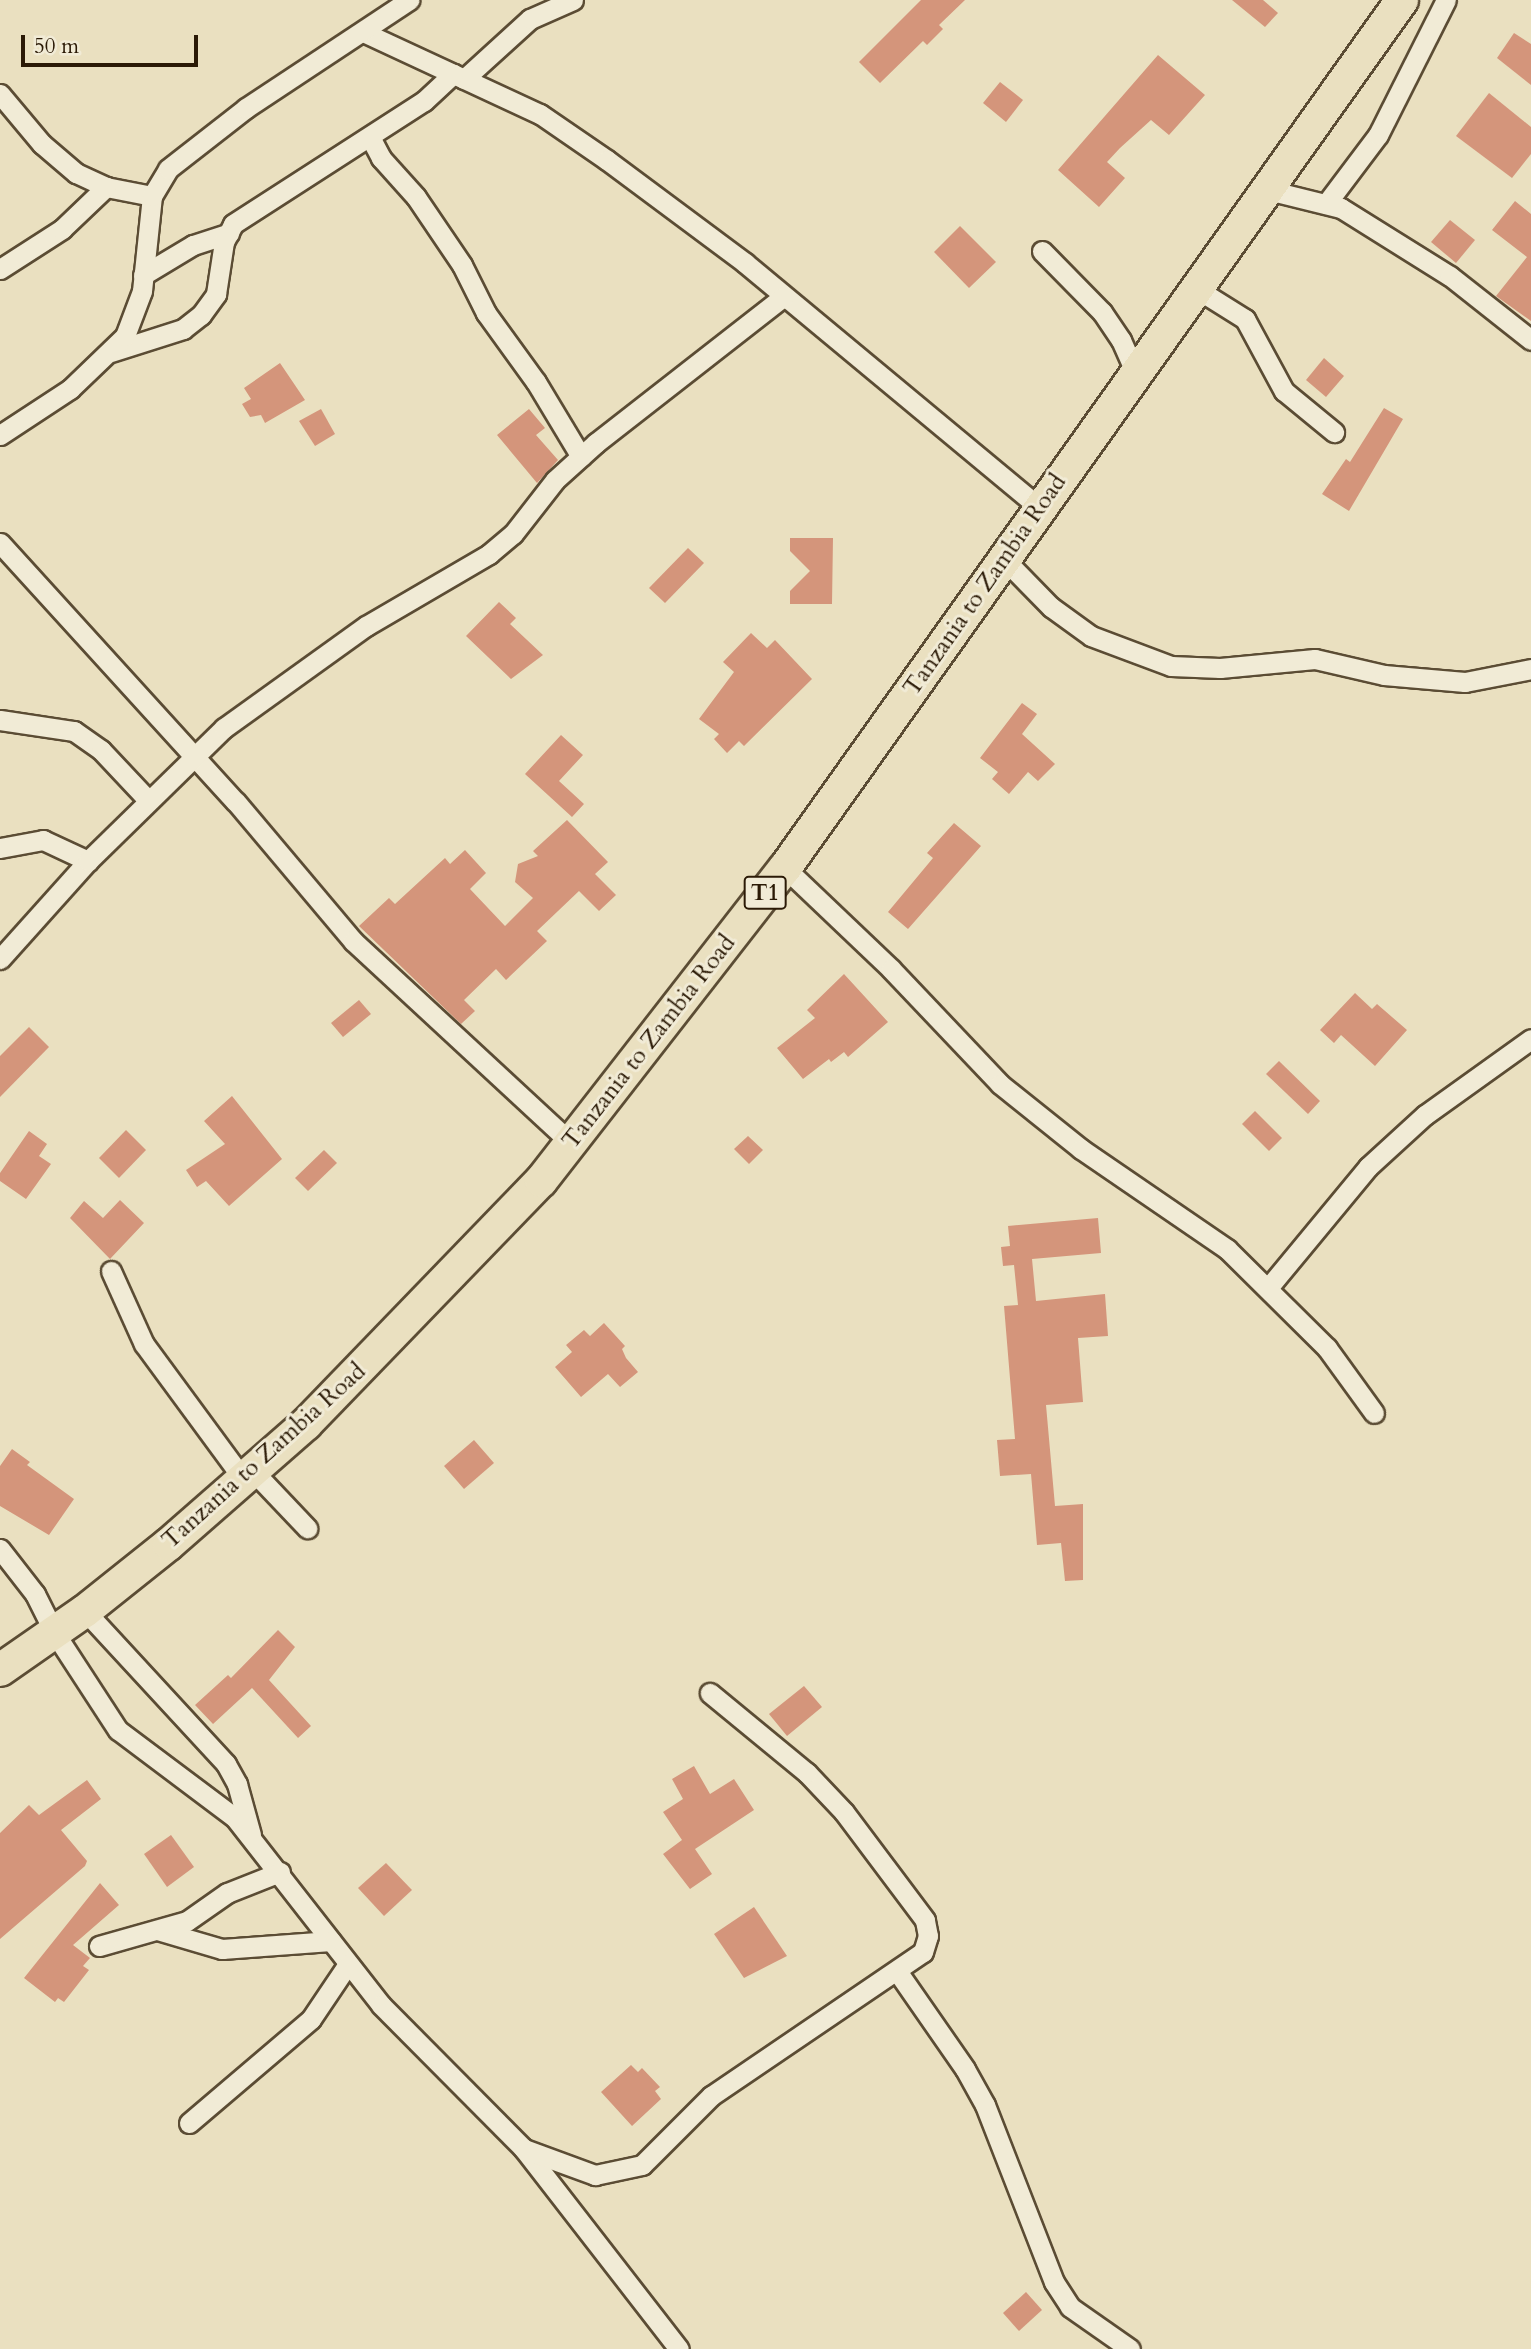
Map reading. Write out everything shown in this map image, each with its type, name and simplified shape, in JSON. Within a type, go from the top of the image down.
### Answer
[{"type":"highway","name":"Tanzania to Zambia Road","points":[[0,1670],[85,1611],[248,1475],[410,1319],[529,1195],[785,868],[1039,507],[1402,0]]},
{"type":"street","points":[[0,435],[70,389],[111,352],[135,315],[143,275],[152,196],[168,169],[188,151],[409,0]]},
{"type":"street","points":[[111,352],[183,329],[201,315],[216,294],[229,233],[246,213],[424,101],[530,19],[573,0]]},
{"type":"street","points":[[1326,204],[1378,135],[1446,0]]},
{"type":"street","points":[[363,32],[540,114],[657,195],[1039,507]]},
{"type":"street","points":[[0,93],[61,163],[106,187],[152,196]]},
{"type":"street","points":[[370,137],[381,158],[416,197],[462,265],[486,313],[536,382],[581,457]]},
{"type":"street","points":[[0,269],[62,229],[106,187]]},
{"type":"street","points":[[1268,190],[1326,204],[1361,220],[1450,276],[1531,340]]},
{"type":"street","points":[[143,275],[193,245],[229,233]]},
{"type":"street","points":[[1042,251],[1102,312],[1136,374]]},
{"type":"street","points":[[1197,289],[1245,319],[1284,391],[1334,432]]},
{"type":"street","points":[[0,959],[88,861],[148,800],[257,700],[366,626],[489,554],[581,457],[676,376],[783,297]]},
{"type":"street","points":[[0,542],[194,758],[353,941],[571,1143]]},
{"type":"street","points":[[1003,558],[1051,607],[1091,636],[1171,666],[1220,668],[1315,659],[1384,675],[1465,682],[1531,669]]},
{"type":"street","points":[[0,720],[74,730],[101,750],[148,800]]},
{"type":"street","points":[[0,848],[43,840],[88,861]]},
{"type":"street","points":[[785,868],[891,969],[1000,1084],[1081,1149],[1195,1223],[1268,1288],[1327,1348],[1374,1413]]},
{"type":"street","points":[[1268,1288],[1368,1167],[1425,1115],[1531,1039]]},
{"type":"street","points":[[111,1271],[144,1344],[248,1475],[307,1528]]},
{"type":"street","points":[[2,1557],[35,1594],[54,1632],[118,1730],[208,1796],[251,1836],[381,2005],[523,2148],[679,2349]]},
{"type":"street","points":[[85,1611],[226,1764],[241,1793],[251,1836]]},
{"type":"street","points":[[523,2148],[595,2175],[642,2165],[711,2096],[922,1952],[928,1936],[925,1920],[826,1791],[709,1693]]},
{"type":"street","points":[[99,1946],[187,1920],[240,1886],[280,1872]]},
{"type":"street","points":[[157,1930],[222,1949],[331,1941]]},
{"type":"street","points":[[189,2123],[312,2019],[348,1964]]},
{"type":"street","points":[[897,1971],[965,2069],[985,2105],[1054,2282],[1070,2307],[1130,2349]]},
{"type":"building","points":[[921,0],[965,0],[939,25],[943,29],[927,45],[923,41],[880,83],[859,62]]},
{"type":"building","points":[[1232,0],[1263,0],[1278,13],[1265,27]]},
{"type":"building","points":[[1514,33],[1531,44],[1531,85],[1497,58]]},
{"type":"building","points":[[1158,55],[1205,95],[1169,135],[1151,120],[1120,148],[1107,162],[1125,178],[1099,207],[1058,170]]},
{"type":"building","points":[[1000,82],[1023,100],[1006,122],[983,103]]},
{"type":"building","points":[[1489,93],[1531,127],[1531,154],[1512,178],[1456,136]]},
{"type":"building","points":[[1515,201],[1531,214],[1531,321],[1496,296],[1527,257],[1492,230]]},
{"type":"building","points":[[1450,220],[1475,240],[1456,263],[1431,242]]},
{"type":"building","points":[[960,226],[996,262],[969,288],[934,252]]},
{"type":"building","points":[[1324,358],[1344,376],[1326,397],[1306,380]]},
{"type":"building","points":[[280,363],[305,400],[265,423],[261,415],[250,417],[242,404],[251,399],[244,388]]},
{"type":"building","points":[[1384,408],[1403,419],[1349,511],[1322,494],[1346,459],[1350,462]]},
{"type":"building","points":[[321,409],[335,434],[315,446],[299,421]]},
{"type":"building","points":[[529,409],[545,428],[536,435],[558,460],[537,483],[497,435]]},
{"type":"building","points":[[790,538],[833,538],[832,604],[790,604],[790,591],[810,571],[790,551]]},
{"type":"building","points":[[688,548],[704,563],[665,603],[649,588]]},
{"type":"building","points":[[499,602],[516,618],[510,624],[543,655],[511,679],[466,636]]},
{"type":"building","points":[[751,633],[767,648],[775,640],[812,679],[744,746],[739,741],[727,753],[714,739],[719,734],[699,719],[734,672],[723,662]]},
{"type":"building","points":[[1022,703],[1037,714],[1022,734],[1055,764],[1038,781],[1028,772],[1009,794],[992,779],[998,772],[980,758]]},
{"type":"building","points":[[561,735],[583,755],[559,781],[584,804],[572,817],[525,774]]},
{"type":"building","points":[[567,820],[608,862],[595,874],[616,895],[599,911],[579,891],[537,931],[547,941],[506,980],[496,969],[464,1000],[475,1011],[461,1024],[359,926],[389,898],[395,904],[445,858],[450,864],[465,850],[486,873],[470,889],[505,926],[533,898],[515,882],[518,864],[538,856],[533,851]]},
{"type":"building","points":[[954,823],[981,846],[908,929],[888,912],[933,858],[927,853]]},
{"type":"building","points":[[844,974],[888,1022],[848,1057],[844,1052],[831,1062],[829,1059],[803,1079],[777,1048],[815,1018],[807,1010]]},
{"type":"building","points":[[1355,993],[1372,1009],[1377,1004],[1407,1030],[1375,1066],[1341,1035],[1334,1043],[1320,1030]]},
{"type":"building","points":[[359,1000],[371,1014],[343,1037],[331,1023]]},
{"type":"building","points":[[29,1027],[49,1047],[0,1097],[0,1056]]},
{"type":"building","points":[[1279,1061],[1320,1101],[1308,1114],[1266,1074]]},
{"type":"building","points":[[232,1096],[282,1159],[229,1206],[206,1181],[197,1187],[186,1170],[225,1144],[204,1121]]},
{"type":"building","points":[[1255,1111],[1282,1138],[1269,1151],[1242,1124]]},
{"type":"building","points":[[126,1130],[146,1150],[119,1178],[99,1158]]},
{"type":"building","points":[[29,1131],[47,1144],[39,1156],[51,1164],[26,1199],[0,1181],[0,1173]]},
{"type":"building","points":[[748,1136],[763,1150],[749,1164],[734,1149]]},
{"type":"building","points":[[324,1150],[337,1163],[308,1191],[295,1178]]},
{"type":"building","points":[[120,1200],[144,1223],[110,1259],[70,1218],[84,1201],[103,1218]]},
{"type":"building","points":[[1098,1218],[1101,1253],[1032,1259],[1036,1301],[1105,1294],[1108,1336],[1078,1338],[1083,1402],[1046,1405],[1055,1506],[1083,1504],[1083,1580],[1065,1581],[1061,1543],[1037,1545],[1031,1474],[1000,1476],[997,1440],[1015,1439],[1004,1306],[1018,1305],[1014,1265],[1003,1266],[1001,1247],[1010,1246],[1008,1226]]},
{"type":"building","points":[[604,1323],[625,1346],[622,1349],[626,1358],[638,1372],[620,1387],[608,1374],[581,1397],[555,1367],[572,1352],[566,1345],[584,1330],[590,1336]]},
{"type":"building","points":[[474,1440],[494,1463],[464,1489],[444,1466]]},
{"type":"building","points":[[12,1449],[30,1462],[27,1465],[74,1499],[49,1535],[0,1506],[0,1466]]},
{"type":"building","points":[[278,1630],[295,1647],[269,1680],[311,1726],[298,1738],[252,1688],[213,1724],[195,1705],[228,1675],[231,1678]]},
{"type":"building","points":[[804,1686],[822,1707],[787,1736],[769,1714]]},
{"type":"building","points":[[694,1766],[710,1794],[734,1779],[754,1810],[695,1849],[712,1874],[690,1889],[663,1854],[682,1840],[663,1812],[683,1799],[672,1779]]},
{"type":"building","points":[[87,1780],[101,1799],[61,1830],[87,1861],[85,1866],[0,1939],[0,1833],[29,1805],[39,1815]]},
{"type":"building","points":[[171,1835],[194,1867],[167,1887],[144,1854]]},
{"type":"building","points":[[386,1863],[412,1890],[384,1916],[358,1888]]},
{"type":"building","points":[[100,1883],[119,1905],[73,1945],[90,1958],[83,1966],[89,1970],[64,2002],[58,1998],[55,2002],[24,1978]]},
{"type":"building","points":[[754,1907],[787,1956],[744,1978],[714,1934]]},
{"type":"building","points":[[631,2065],[638,2072],[642,2068],[660,2087],[655,2091],[661,2099],[632,2126],[601,2092]]},
{"type":"building","points":[[1026,2292],[1042,2310],[1019,2331],[1003,2313]]}]
